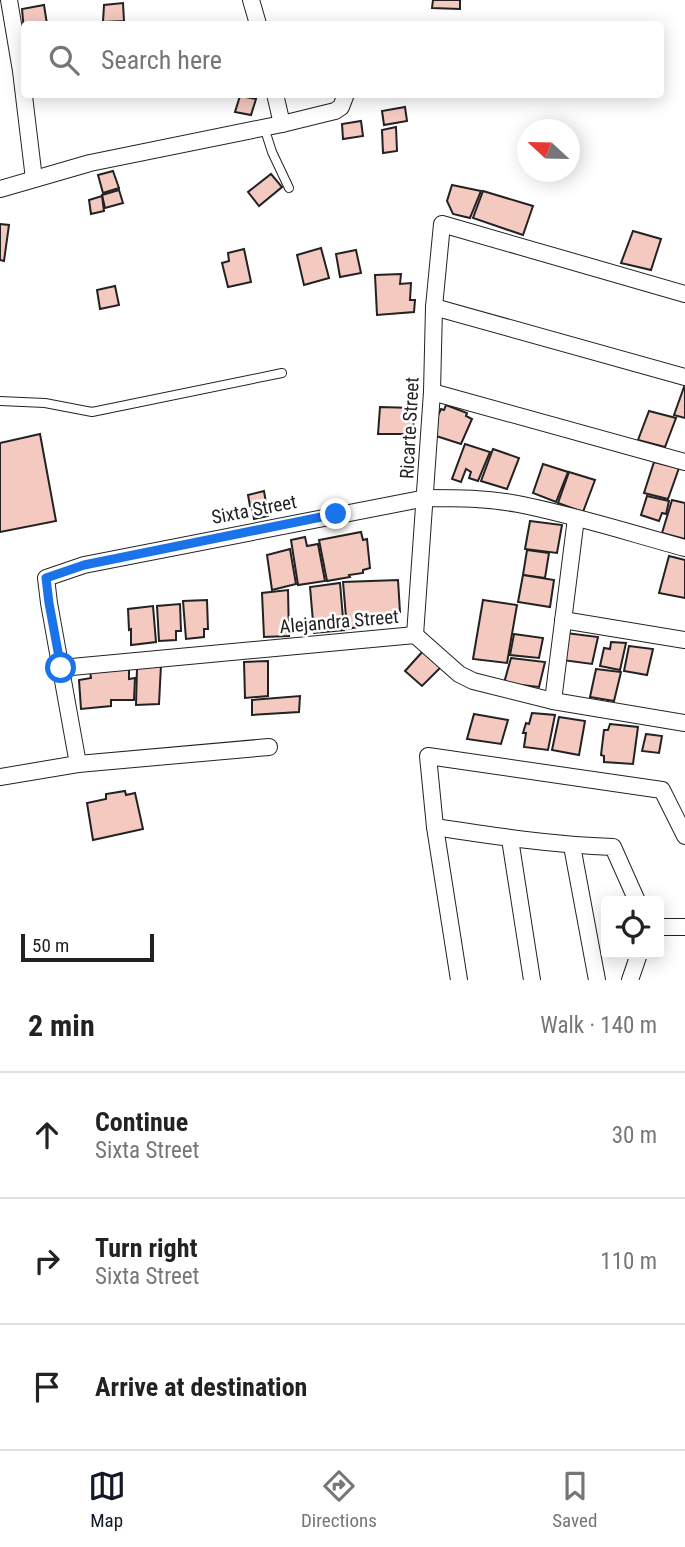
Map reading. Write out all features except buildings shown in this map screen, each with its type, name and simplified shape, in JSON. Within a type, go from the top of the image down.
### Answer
[{"type":"street","points":[[9,0],[7,30],[21,66]]},
{"type":"street","points":[[251,0],[257,21]]},
{"type":"street","points":[[26,98],[34,179]]},
{"type":"street","points":[[276,98],[282,124]]},
{"type":"street","points":[[0,190],[90,163],[335,111],[341,107],[344,98]]},
{"type":"street","name":"Ricarte Street","points":[[415,635],[426,498],[434,307],[442,224],[685,294]]},
{"type":"street","points":[[434,307],[685,377]]},
{"type":"street","points":[[432,392],[685,462]]},
{"type":"street","name":"Sixta Street","points":[[78,764],[46,578],[84,565],[426,498],[503,502],[576,518],[685,548]]},
{"type":"street","points":[[553,701],[576,518]]},
{"type":"street","points":[[563,620],[685,640]]},
{"type":"street","name":"Alejandra Street","points":[[61,668],[415,635],[459,674],[473,681],[553,701],[685,723]]},
{"type":"street","points":[[0,777],[78,764],[269,747]]},
{"type":"street","points":[[459,980],[435,827],[428,755],[662,790],[685,836]]},
{"type":"street","points":[[435,827],[510,839],[612,848],[635,896]]},
{"type":"street","points":[[510,839],[531,980]]},
{"type":"street","points":[[572,846],[597,980]]},
{"type":"street","points":[[664,928],[685,927]]},
{"type":"street","points":[[630,980],[637,959]]},
{"type":"lane","points":[[264,127],[289,188]]},
{"type":"lane","points":[[0,401],[45,403],[92,412],[282,373]]},
{"type":"route","points":[[61,668],[46,578],[84,565],[336,514]]}]
